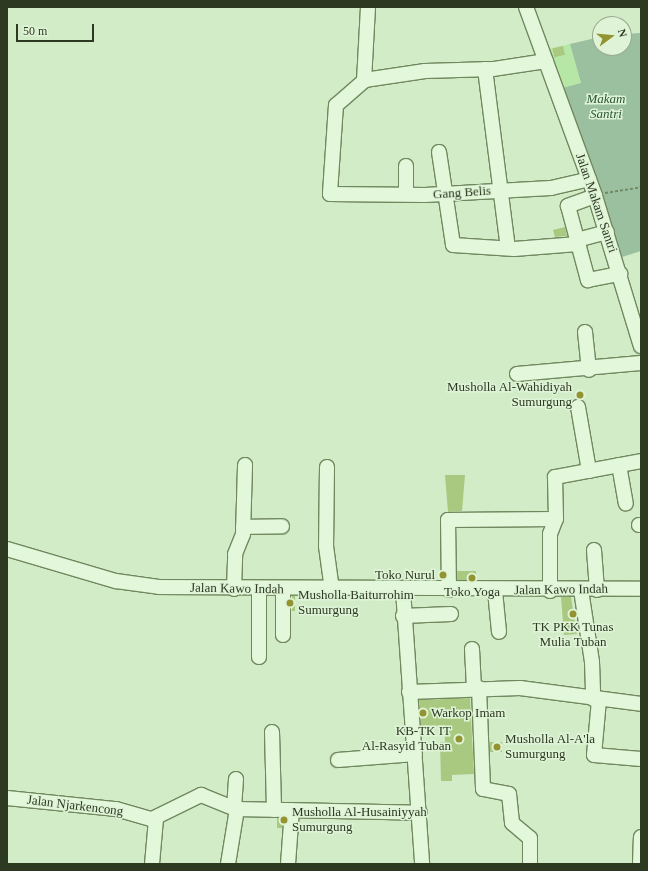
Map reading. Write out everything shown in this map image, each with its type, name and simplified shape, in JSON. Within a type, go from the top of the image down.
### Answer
[{"type":"street","points":[[368,7],[364,81],[425,70],[485,69],[546,61]]},
{"type":"street","name":"Jalan Makam Santri","points":[[526,7],[595,196],[620,274],[634,295],[641,346]]},
{"type":"street","points":[[485,69],[503,190],[508,248]]},
{"type":"street","name":"Gang Belis","points":[[364,81],[336,105],[330,193],[333,195],[445,194],[555,187],[589,179]]},
{"type":"street","points":[[439,152],[453,245],[508,248],[556,248],[607,232]]},
{"type":"street","points":[[406,166],[406,194]]},
{"type":"street","points":[[595,196],[568,205],[589,281],[620,274]]},
{"type":"street","points":[[584,332],[590,370]]},
{"type":"street","points":[[517,374],[590,370],[641,363]]},
{"type":"street","points":[[578,407],[589,471]]},
{"type":"street","points":[[550,591],[550,534],[556,519],[555,477],[641,461]]},
{"type":"street","points":[[234,589],[234,555],[243,527],[245,465]]},
{"type":"street","points":[[619,465],[626,503]]},
{"type":"street","points":[[327,467],[326,546],[332,590]]},
{"type":"street","points":[[449,590],[448,520],[556,519]]},
{"type":"street","points":[[243,527],[282,526]]},
{"type":"street","points":[[594,550],[597,590]]},
{"type":"street","name":"Jalan Kawo Indah","points":[[8,552],[128,583],[234,589],[550,591],[641,589]]},
{"type":"street","points":[[259,589],[259,658]]},
{"type":"street","points":[[282,589],[283,635]]},
{"type":"street","points":[[403,590],[403,616],[420,813],[422,864]]},
{"type":"street","points":[[495,590],[499,632]]},
{"type":"street","points":[[581,590],[596,700],[594,755],[641,759]]},
{"type":"street","points":[[403,616],[451,614]]},
{"type":"street","points":[[259,617],[283,617]]},
{"type":"street","points":[[472,649],[483,789],[509,794],[511,821],[530,838],[530,864]]},
{"type":"street","points":[[409,692],[476,689],[525,689],[596,700],[641,704]]},
{"type":"street","points":[[272,732],[274,810]]},
{"type":"street","points":[[338,760],[415,754]]},
{"type":"street","points":[[228,864],[235,809],[236,779]]},
{"type":"street","points":[[152,864],[156,818],[201,795],[235,809],[420,813]]},
{"type":"street","name":"Jalan Njarkencong","points":[[7,798],[116,809],[156,818]]},
{"type":"street","points":[[288,864],[292,810]]},
{"type":"street","points":[[640,864],[641,837]]},
{"type":"path","points":[[595,196],[641,187]]},
{"type":"sand","points":[[570,44],[581,83],[562,88],[548,49]]},
{"type":"green space","name":"Makam Santri","points":[[641,33],[641,251],[619,258],[562,88],[581,83],[570,44],[592,39],[592,56],[632,56],[632,34]]},
{"type":"building","points":[[563,46],[565,55],[554,57],[552,48]]},
{"type":"building","points":[[565,227],[567,236],[555,237],[553,230]]},
{"type":"building","points":[[445,475],[465,475],[462,511],[448,512]]},
{"type":"building","points":[[457,571],[476,571],[476,580],[457,580]]},
{"type":"building","points":[[292,596],[295,596],[295,611],[292,611]]},
{"type":"building","points":[[561,597],[571,597],[577,634],[564,635]]},
{"type":"building","name":"KB-TK IT Al-Rasyid Tuban","points":[[470,698],[474,774],[452,775],[452,781],[441,781],[440,742],[445,742],[444,725],[421,728],[419,700]]},
{"type":"building","name":"Musholla Al-A'la Sumurgung","points":[[490,742],[502,742],[502,752],[490,752]]},
{"type":"building","points":[[277,818],[283,819],[282,828],[277,828]]},
{"type":"place","name":"Musholla Al-Wahidiyah Sumurgung","points":[[580,395]]},
{"type":"place","name":"Toko Nurul","points":[[443,575]]},
{"type":"place","name":"Toko Yoga","points":[[472,578]]},
{"type":"place","name":"Musholla Baiturrohim Sumurgung","points":[[290,603]]},
{"type":"place","name":"TK PKK Tunas Mulia Tuban","points":[[573,614]]},
{"type":"place","name":"Warkop Imam","points":[[423,713]]},
{"type":"place","name":"KB-TK IT Al-Rasyid Tuban","points":[[459,739]]},
{"type":"place","name":"Musholla Al-A'la Sumurgung","points":[[497,747]]},
{"type":"place","name":"Musholla Al-Husainiyyah Sumurgung","points":[[284,820]]}]
